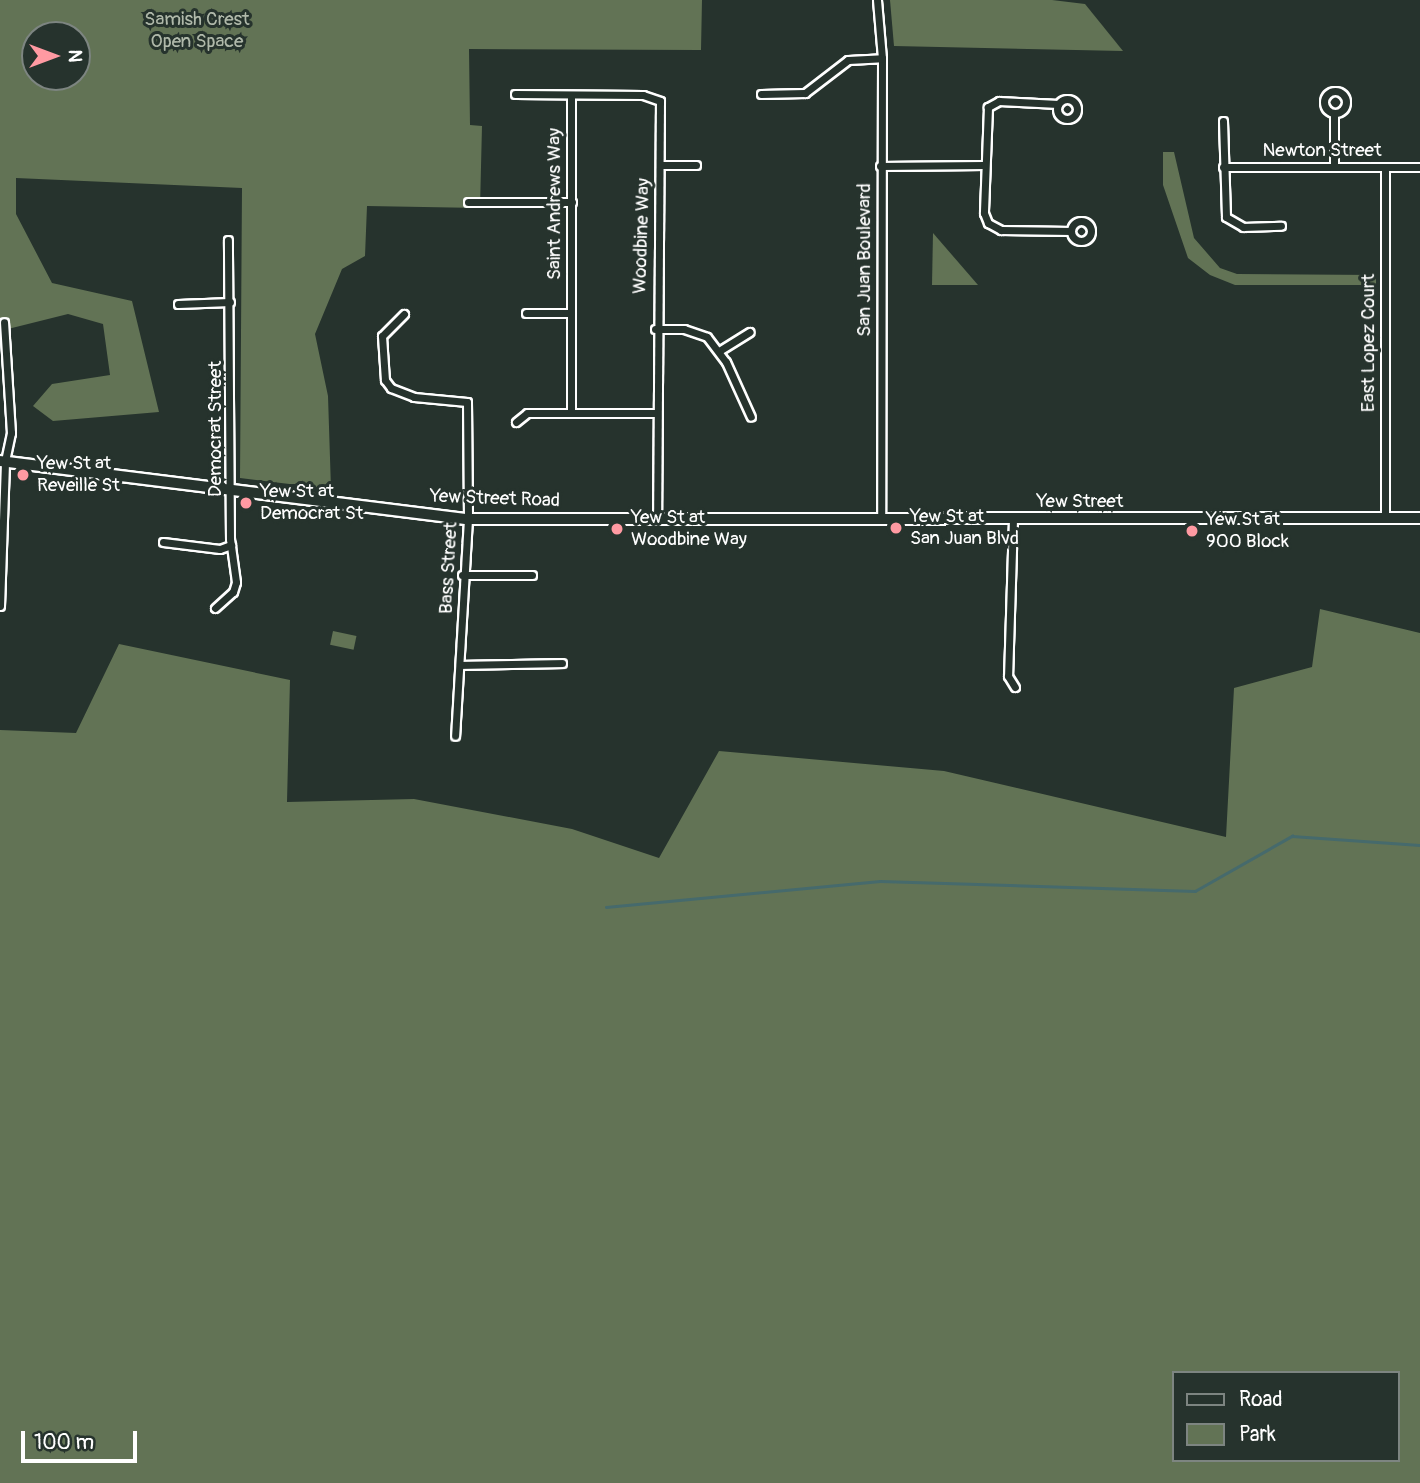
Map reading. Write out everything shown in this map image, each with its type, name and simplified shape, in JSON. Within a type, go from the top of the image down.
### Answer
[{"type":"street","name":"San Juan Boulevard","points":[[877,0],[882,58],[881,520]]},
{"type":"street","points":[[761,93],[806,93],[848,60],[882,58]]},
{"type":"street","name":"Woodbine Way","points":[[515,94],[657,97],[662,108],[654,413],[657,519]]},
{"type":"street","name":"Saint Andrews Way","points":[[571,96],[571,412]]},
{"type":"street","points":[[1058,104],[999,101],[988,107],[984,213],[991,227],[1071,231]]},
{"type":"street","points":[[1334,114],[1334,167]]},
{"type":"street","points":[[1223,121],[1223,206],[1233,224],[1281,226]]},
{"type":"street","points":[[660,165],[696,165]]},
{"type":"street","points":[[880,166],[984,165]]},
{"type":"street","name":"Newton Street","points":[[1223,167],[1420,167]]},
{"type":"street","name":"East Lopez Court","points":[[1385,167],[1385,519]]},
{"type":"street","points":[[468,202],[572,202]]},
{"type":"street","name":"Democrat Street","points":[[215,608],[233,592],[236,582],[231,545],[228,240]]},
{"type":"street","points":[[178,304],[230,302]]},
{"type":"street","points":[[526,313],[571,313]]},
{"type":"street","name":"Bass Street","points":[[404,314],[382,336],[385,380],[390,388],[414,397],[467,402],[468,519],[462,575],[461,665],[455,736]]},
{"type":"street","points":[[0,606],[2,461],[11,433],[4,322]]},
{"type":"street","points":[[656,330],[700,334],[719,351],[751,418]]},
{"type":"street","points":[[719,351],[749,331]]},
{"type":"street","points":[[516,422],[527,413],[654,413]]},
{"type":"street","name":"Yew Street Road","points":[[2,461],[468,519],[657,519]]},
{"type":"street","name":"Yew Street","points":[[657,519],[1420,518]]},
{"type":"street","points":[[1013,520],[1008,677],[1015,687]]},
{"type":"street","points":[[163,542],[220,549],[231,545]]},
{"type":"street","points":[[462,575],[532,576]]},
{"type":"street","points":[[461,665],[562,663]]},
{"type":"green space","name":"Samish Crest Open Space","points":[[0,0],[702,0],[701,50],[469,49],[470,125],[482,126],[480,208],[367,206],[365,256],[342,269],[315,334],[328,396],[331,489],[240,478],[242,188],[16,178],[16,214],[52,283],[132,301],[159,412],[53,421],[33,406],[52,384],[110,375],[103,324],[68,314],[0,331]]},
{"type":"green space","points":[[890,0],[1052,0],[1085,4],[1123,51],[894,46]]},
{"type":"green space","points":[[1163,152],[1174,152],[1194,238],[1220,268],[1237,274],[1376,275],[1376,285],[1235,285],[1210,275],[1188,258],[1163,185]]},
{"type":"green space","points":[[933,233],[978,285],[932,285]]},
{"type":"green space","points":[[1320,609],[1420,633],[1420,1483],[0,1483],[0,730],[76,733],[119,644],[290,680],[287,802],[414,799],[572,829],[659,858],[719,751],[944,771],[1226,837],[1234,688],[1312,667]]},
{"type":"green space","points":[[333,631],[356,636],[354,650],[330,645]]},
{"type":"waterway","points":[[606,907],[880,881],[1195,891],[1292,836],[1420,845]]},
{"type":"place","name":"Yew St at Reveille St","points":[[23,475]]},
{"type":"place","name":"Yew St at Democrat St","points":[[246,503]]},
{"type":"place","name":"Yew St at San Juan Blvd","points":[[896,528]]},
{"type":"place","name":"Yew St at Woodbine Way","points":[[617,529]]},
{"type":"place","name":"Yew St at 900 Block","points":[[1192,531]]}]
